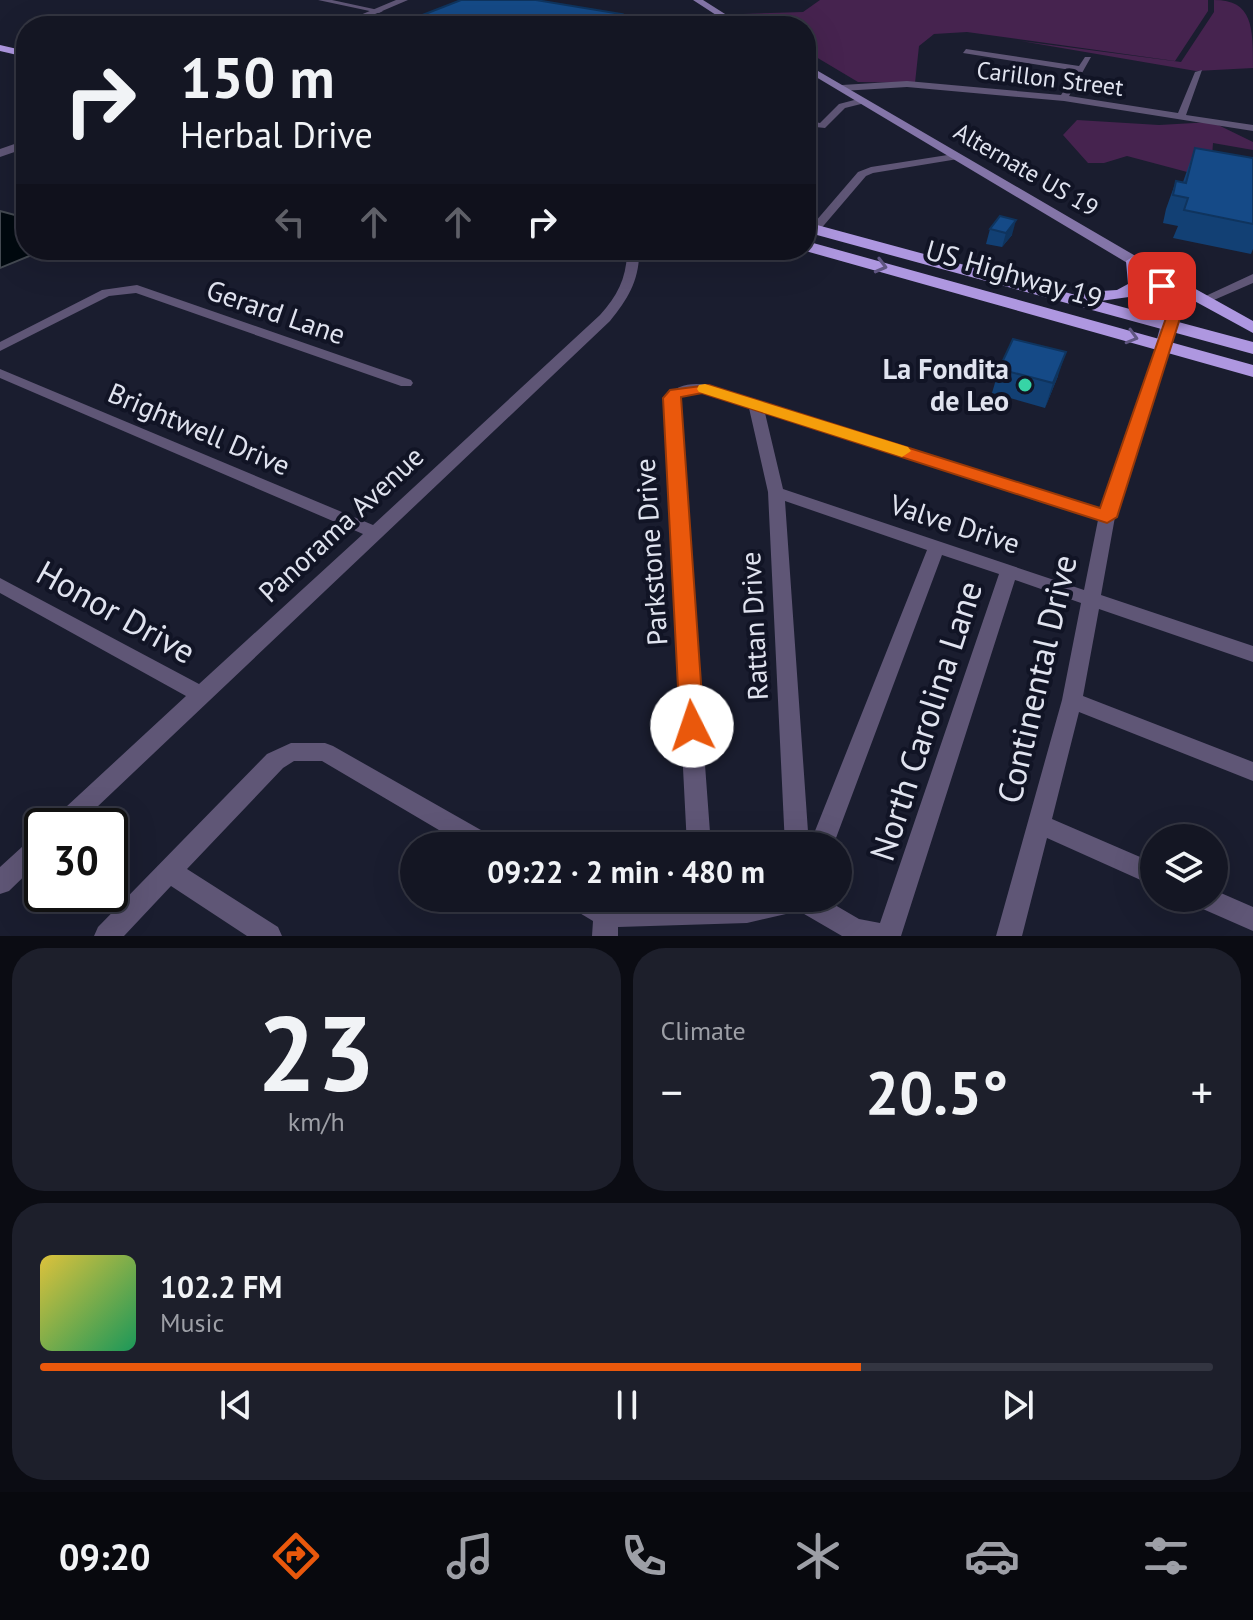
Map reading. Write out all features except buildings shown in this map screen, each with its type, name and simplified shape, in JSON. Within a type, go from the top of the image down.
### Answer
[{"type":"highway","name":"US Highway 19","points":[[816,231],[1253,348]]},
{"type":"highway","name":"US Highway 19","points":[[816,249],[1253,371]]},
{"type":"highway","points":[[1046,291],[1094,296],[1123,295],[1139,283],[1134,261]]},
{"type":"highway","points":[[1134,261],[1253,328]]},
{"type":"main road","points":[[697,0],[723,16]]},
{"type":"main road","name":"Alternate US 19","points":[[816,73],[1134,261],[1162,286],[1174,306],[1164,346]]},
{"type":"street","points":[[321,0],[379,11]]},
{"type":"street","points":[[366,16],[404,0]]},
{"type":"street","points":[[966,51],[1081,69]]},
{"type":"street","points":[[1064,98],[1088,59]]},
{"type":"street","points":[[1181,117],[1199,72]]},
{"type":"street","name":"Carillon Street","points":[[842,88],[907,84],[1064,98],[1253,128]]},
{"type":"street","points":[[816,125],[822,126],[842,106],[862,101]]},
{"type":"street","points":[[816,222],[862,174],[954,157]]},
{"type":"street","name":"Panorama Avenue","points":[[80,808],[605,318],[627,290],[635,268],[634,260]]},
{"type":"street","points":[[1203,300],[1253,278]]},
{"type":"street","name":"Gerard Lane","points":[[0,347],[106,293],[137,289],[406,383]]},
{"type":"street","name":"Continental Drive","points":[[1009,936],[1072,700],[1107,517],[1164,346]]},
{"type":"street","name":"Brightwell Drive","points":[[0,373],[377,533]]},
{"type":"street","name":"Parkstone Drive","points":[[698,832],[671,398],[682,390],[703,388],[756,405]]},
{"type":"street","points":[[756,405],[1107,517]]},
{"type":"street","name":"Rattan Drive","points":[[756,405],[776,492],[796,832]]},
{"type":"street","name":"Valve Drive","points":[[776,492],[1253,654]]},
{"type":"street","points":[[826,832],[936,548]]},
{"type":"street","name":"North Carolina Lane","points":[[886,936],[1009,571]]},
{"type":"street","name":"Honor Drive","points":[[0,585],[201,695]]},
{"type":"street","points":[[1072,700],[1253,772]]},
{"type":"street","points":[[107,936],[275,761],[291,752],[325,752],[463,832]]},
{"type":"street","points":[[1039,824],[1140,869]]},
{"type":"street","points":[[0,883],[24,861]]},
{"type":"street","points":[[171,872],[269,936]]},
{"type":"street","points":[[1228,908],[1253,919]]},
{"type":"street","points":[[605,925],[669,912]]},
{"type":"street","points":[[823,912],[855,933],[886,936]]},
{"type":"shaded area","points":[[820,0],[1208,0],[1208,11],[1175,61],[967,32],[934,34],[919,46],[915,83],[858,82],[816,57],[816,16],[743,14],[803,12]]},
{"type":"shaded area","points":[[1214,0],[1237,5],[1248,19],[1253,68],[1196,71],[1021,41],[1181,62],[1214,12]]},
{"type":"shaded area","points":[[1077,120],[1159,125],[1212,122],[1253,142],[1253,150],[1213,143],[1211,170],[1191,173],[1127,156],[1104,163],[1088,163],[1063,135]]},
{"type":"shaded area","points":[[0,211],[16,215],[16,260],[20,260],[0,268]]},
{"type":"slow traffic","points":[[705,389],[902,451]]},
{"type":"place","name":"La Fondita de Leo","points":[[1025,385]]},
{"type":"route","points":[[692,726],[671,398],[676,393],[703,388],[1107,517],[1174,315],[1174,306],[1162,286]]}]
